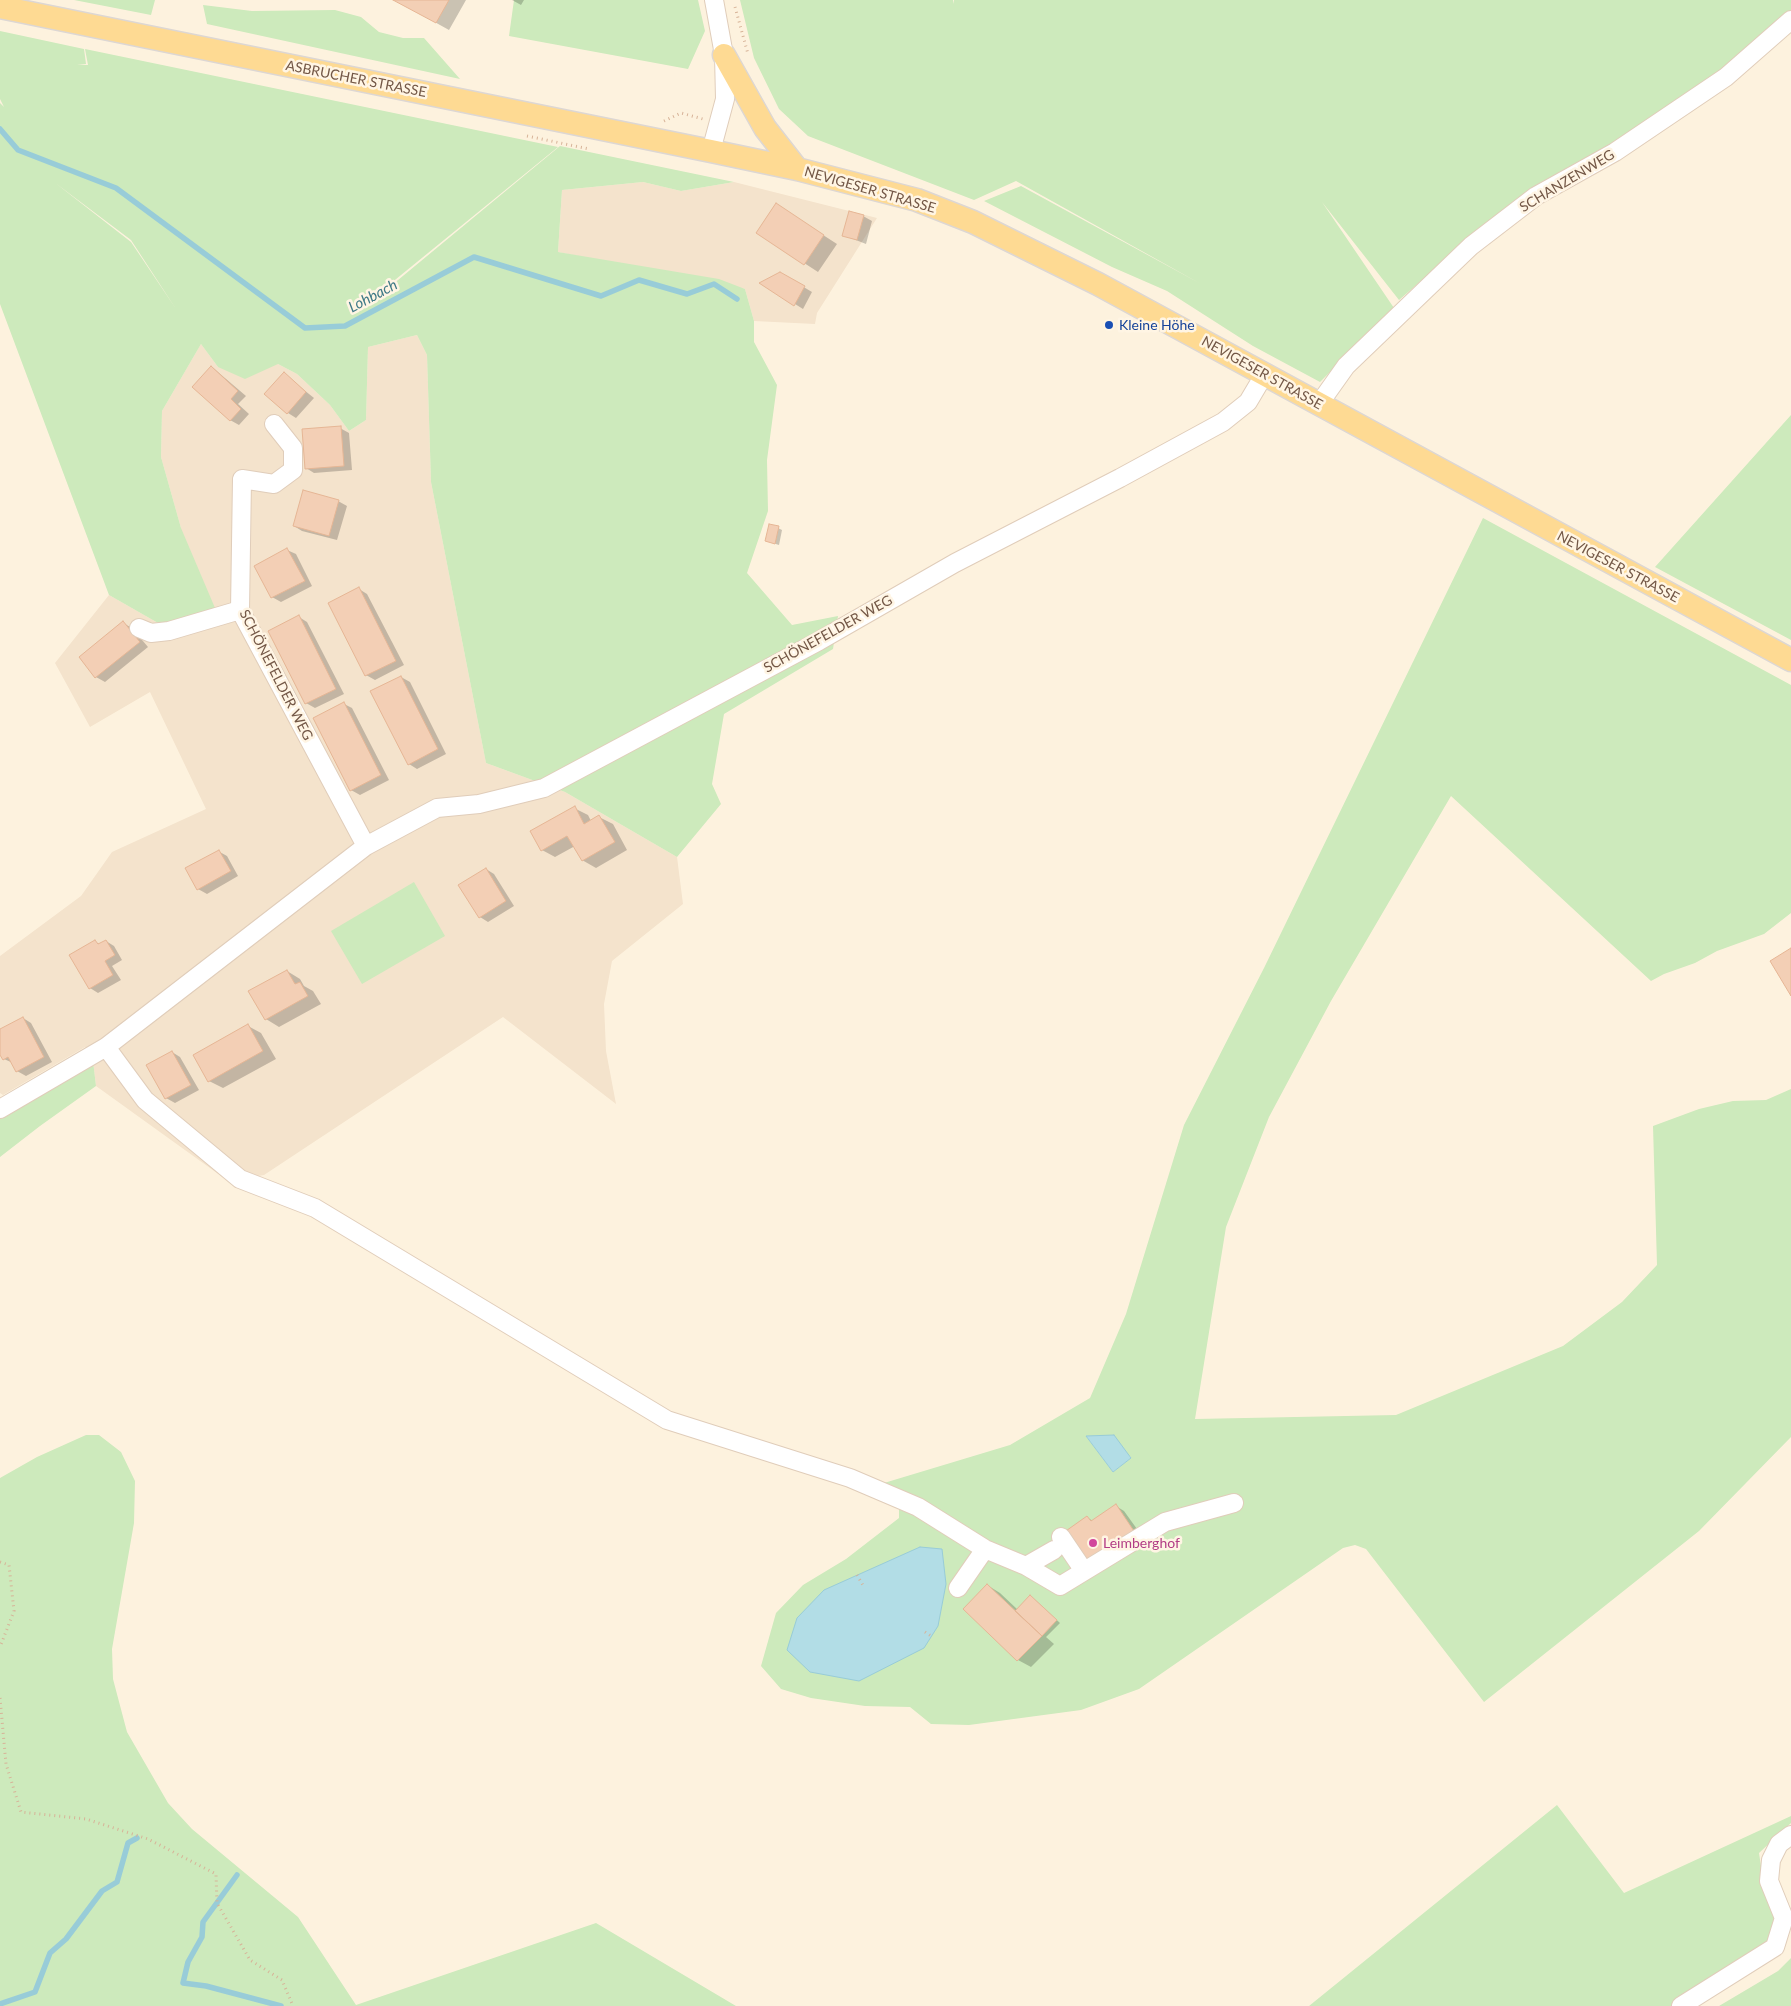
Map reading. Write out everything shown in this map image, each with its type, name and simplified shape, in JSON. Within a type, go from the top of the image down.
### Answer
[{"type":"main road","name":"ASBRUCHER STRASSE","points":[[0,7],[711,151]]},
{"type":"main road","points":[[724,55],[765,128],[797,170]]},
{"type":"main road","name":"NEVIGESER STRASSE","points":[[711,151],[917,200],[973,222],[1098,284],[1791,660]]},
{"type":"street","points":[[711,151],[725,99],[724,55],[714,0]]},
{"type":"street","name":"SCHANZENWEG","points":[[1319,404],[1346,366],[1471,246],[1536,196],[1615,152],[1726,77],[1791,20]]},
{"type":"street","name":"SCHÖNEFELDER WEG","points":[[0,1109],[106,1046],[366,846],[437,808],[479,804],[544,788],[818,641],[955,563],[1120,478],[1223,422],[1248,402],[1264,375]]},
{"type":"street","name":"SCHÖNEFELDER WEG","points":[[274,424],[293,448],[293,470],[274,484],[242,479],[240,610],[366,846]]},
{"type":"street","points":[[139,628],[151,634],[169,631],[240,610]]},
{"type":"street","points":[[106,1046],[146,1100],[240,1179],[315,1208],[667,1420],[850,1478],[918,1507],[985,1549],[1026,1566],[1060,1586],[1165,1522],[1234,1503]]},
{"type":"street","points":[[1026,1566],[1058,1544],[1084,1571]]},
{"type":"street","points":[[958,1588],[985,1549]]},
{"type":"street","points":[[1682,2006],[1775,1947],[1784,1918],[1769,1881],[1771,1860],[1779,1844],[1791,1835]]},
{"type":"path","points":[[0,1562],[9,1565],[14,1611],[0,1647]]},
{"type":"path","points":[[857,1575],[864,1587]]},
{"type":"path","points":[[925,1632],[932,1636]]},
{"type":"path","points":[[0,1698],[6,1764],[21,1812],[86,1819],[148,1839],[216,1874],[217,1902],[245,1952],[250,1960],[282,1980],[293,2006]]},
{"type":"shaded area","points":[[643,182],[681,191],[734,182],[877,218],[817,313],[815,324],[754,321],[745,289],[558,252],[562,190]]},
{"type":"shaded area","points":[[417,335],[427,355],[431,482],[486,763],[565,792],[677,857],[683,904],[612,961],[604,1004],[606,1051],[616,1104],[503,1017],[264,1175],[228,1181],[96,1086],[93,1061],[85,1047],[3,1095],[0,1093],[0,956],[81,896],[112,852],[206,809],[150,692],[90,727],[55,663],[109,595],[165,627],[181,528],[161,457],[162,411],[201,344],[218,367],[278,364],[297,374],[330,405],[349,431],[366,420],[368,347]]},
{"type":"green space","points":[[74,0],[155,0],[151,15]]},
{"type":"green space","points":[[514,0],[698,0],[705,31],[688,69],[509,36]]},
{"type":"green space","points":[[740,0],[953,0],[954,4],[954,0],[1791,0],[1791,10],[1711,79],[1605,148],[1506,207],[1399,300],[1322,202],[1394,308],[1320,382],[1253,346],[1167,291],[1112,267],[984,201],[1021,186],[1201,284],[1016,181],[974,200],[808,136],[779,109],[754,58]]},
{"type":"green space","points":[[203,5],[252,11],[335,10],[361,17],[379,32],[403,38],[424,38],[460,79],[207,24]]},
{"type":"green space","points":[[0,31],[84,49],[86,64],[77,65],[88,65],[85,49],[558,147],[390,284],[378,288],[392,285],[560,146],[734,182],[681,191],[643,182],[562,190],[558,252],[719,279],[745,289],[754,321],[754,342],[777,385],[767,460],[768,511],[747,573],[792,625],[838,616],[833,649],[724,714],[712,784],[721,804],[677,857],[565,792],[486,763],[431,482],[427,355],[417,335],[368,347],[366,420],[349,431],[330,405],[297,374],[278,364],[245,379],[218,367],[201,344],[162,411],[161,457],[181,528],[218,615],[165,627],[109,595],[0,304],[0,103],[4,107],[0,99]],"holes":[[[54,182],[131,240],[176,309],[131,242]]]},
{"type":"green space","points":[[1791,415],[1791,640],[1655,567]]},
{"type":"green space","points":[[1483,518],[1791,685],[1791,913],[1764,934],[1717,951],[1695,963],[1664,974],[1651,981],[1451,796],[1331,1001],[1269,1117],[1226,1227],[1195,1419],[1396,1415],[1563,1346],[1622,1302],[1657,1265],[1653,1126],[1699,1109],[1733,1101],[1766,1100],[1791,1089],[1791,1437],[1699,1531],[1484,1702],[1366,1549],[1355,1545],[1343,1548],[1139,1689],[1081,1710],[969,1725],[931,1724],[910,1707],[865,1706],[811,1698],[781,1689],[761,1666],[776,1613],[803,1585],[846,1559],[899,1518],[899,1507],[884,1483],[1010,1445],[1090,1398],[1126,1314],[1184,1125],[1264,968]],"holes":[[[1086,1436],[1131,1457],[1113,1472]]]},
{"type":"green space","points":[[414,882],[445,936],[362,984],[331,931]]},
{"type":"green space","points":[[93,1061],[96,1086],[0,1157],[0,1118]]},
{"type":"green space","points":[[86,1435],[99,1435],[121,1452],[135,1481],[134,1523],[112,1649],[113,1679],[127,1732],[168,1803],[192,1829],[298,1917],[356,2005],[596,1923],[736,2006],[0,2006],[0,1478],[37,1457]]},
{"type":"green space","points":[[1557,1805],[1624,1893],[1791,1816],[1791,1823],[1759,1853],[1764,1886],[1776,1913],[1764,1953],[1678,2006],[1309,2006]]},
{"type":"green space","points":[[1791,1958],[1791,2006],[1719,2006],[1778,1971]]},
{"type":"water","points":[[1114,1435],[1131,1458],[1113,1472],[1086,1436]]},
{"type":"water","points":[[920,1547],[942,1549],[946,1584],[938,1626],[924,1648],[859,1681],[810,1672],[787,1650],[797,1618],[824,1590]]},
{"type":"building","points":[[393,0],[449,0],[436,23]]},
{"type":"building","points":[[776,203],[824,235],[804,265],[756,233]]},
{"type":"building","points":[[849,211],[864,215],[857,240],[842,236]]},
{"type":"building","points":[[780,272],[805,286],[794,306],[759,283]]},
{"type":"building","points":[[211,366],[238,391],[231,399],[241,409],[230,421],[192,387]]},
{"type":"building","points":[[284,372],[306,392],[287,414],[264,394]]},
{"type":"building","points":[[341,426],[344,466],[305,469],[302,429]]},
{"type":"building","points":[[303,490],[339,500],[329,536],[293,526]]},
{"type":"building","points":[[769,524],[779,526],[775,544],[765,541]]},
{"type":"building","points":[[287,548],[305,581],[271,598],[254,566]]},
{"type":"building","points":[[359,587],[396,661],[365,676],[328,603]]},
{"type":"building","points":[[299,615],[336,689],[305,704],[268,631]]},
{"type":"building","points":[[123,621],[140,642],[95,678],[79,657]]},
{"type":"building","points":[[401,676],[438,749],[408,765],[370,691]]},
{"type":"building","points":[[344,702],[381,775],[350,791],[313,718]]},
{"type":"building","points":[[575,806],[584,824],[599,815],[615,842],[582,861],[567,836],[541,851],[530,831]]},
{"type":"building","points":[[219,850],[231,871],[197,890],[185,868]]},
{"type":"building","points":[[486,868],[506,901],[479,918],[458,885]]},
{"type":"building","points":[[95,940],[98,944],[106,940],[115,955],[105,961],[113,975],[89,989],[69,955]]},
{"type":"building","points":[[1791,948],[1791,996],[1770,961]]},
{"type":"building","points":[[287,970],[295,984],[300,982],[308,996],[265,1020],[248,991]]},
{"type":"building","points":[[23,1017],[44,1057],[16,1072],[8,1057],[3,1060],[0,1055],[0,1029]]},
{"type":"building","points":[[248,1024],[263,1051],[208,1082],[193,1055]]},
{"type":"building","points":[[172,1051],[191,1085],[165,1099],[146,1065]]},
{"type":"building","name":"Leimberghof","points":[[1116,1504],[1134,1531],[1084,1564],[1063,1533],[1087,1516],[1091,1521]]},
{"type":"building","points":[[987,1584],[1042,1636],[1017,1661],[963,1609]]},
{"type":"building","points":[[1030,1595],[1057,1620],[1042,1636],[1015,1611]]},
{"type":"waterway","name":"Lohbach","points":[[0,129],[18,150],[116,188],[305,328],[345,326],[474,257],[601,296],[639,280],[687,294],[714,284],[737,299]]},
{"type":"waterway","points":[[0,2004],[35,1992],[50,1953],[66,1939],[102,1891],[117,1882],[128,1843],[137,1838]]},
{"type":"waterway","points":[[237,1875],[203,1922],[202,1937],[188,1962],[183,1983],[206,1986],[281,2006]]},
{"type":"place","name":"Kleine Höhe","points":[[1109,325]]},
{"type":"place","name":"Leimberghof","points":[[1093,1543]]}]
